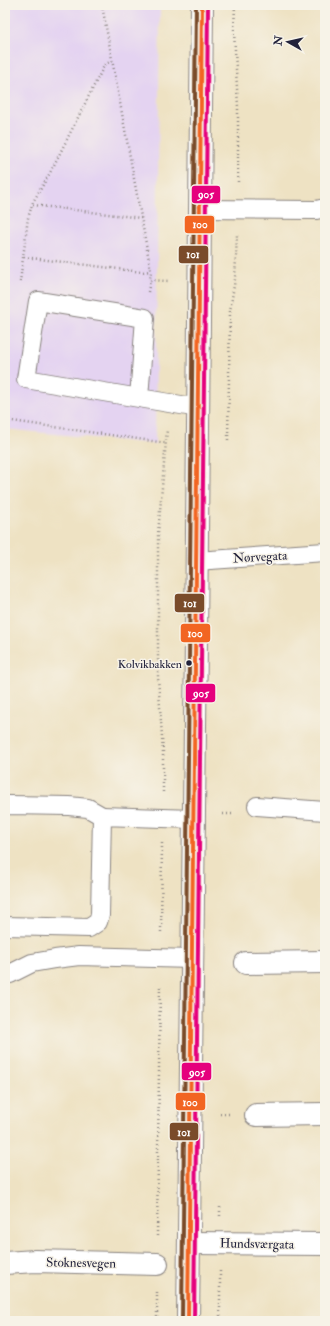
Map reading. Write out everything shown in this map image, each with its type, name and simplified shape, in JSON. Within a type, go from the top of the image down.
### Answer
[{"type":"main road","points":[[188,1321],[199,408],[202,5]]},
{"type":"main road","points":[[246,963],[325,962]]},
{"type":"main road","points":[[256,1114],[325,1114]]},
{"type":"main road","name":"Hundsværgata","points":[[189,1243],[220,1242],[325,1244]]},
{"type":"main road","name":"Stoknesvegen","points":[[5,1263],[35,1261],[157,1264]]},
{"type":"lane","points":[[200,209],[316,210],[325,208]]},
{"type":"lane","points":[[139,398],[145,318],[38,301],[26,379],[168,404],[199,408]]},
{"type":"lane","name":"Nørvegata","points":[[196,561],[325,552]]},
{"type":"lane","points":[[5,806],[69,806],[88,808],[102,816],[193,819]]},
{"type":"lane","points":[[257,806],[325,810]]},
{"type":"lane","points":[[5,926],[89,928],[98,922],[100,915],[102,816]]},
{"type":"lane","points":[[10,974],[32,963],[79,956],[192,959]]},
{"type":"path","points":[[102,5],[141,218],[150,271],[150,280],[169,281],[169,273]]},
{"type":"path","points":[[228,447],[230,311],[235,279],[238,210],[238,107],[234,31],[235,5]]},
{"type":"path","points":[[113,61],[105,64],[54,166],[33,202],[28,218],[24,257],[142,272],[150,271]]},
{"type":"path","points":[[33,204],[141,218]]},
{"type":"path","points":[[157,1321],[163,752],[158,677],[158,534],[168,404]]},
{"type":"path","points":[[5,420],[166,444]]},
{"type":"path","points":[[223,821],[223,814],[229,814]]},
{"type":"path","points":[[220,1121],[220,1114],[227,1114]]},
{"type":"path","points":[[220,1204],[220,1321]]},
{"type":"shaded area","points":[[5,5],[160,5],[155,444],[5,429]]},
{"type":"transit line","name":"101","points":[[182,1321],[196,5]]},
{"type":"transit line","name":"100","points":[[188,1321],[202,5]]},
{"type":"transit line","name":"905","points":[[194,1321],[208,5]]},
{"type":"place","name":"Kolvikbakken","points":[[189,663]]}]
